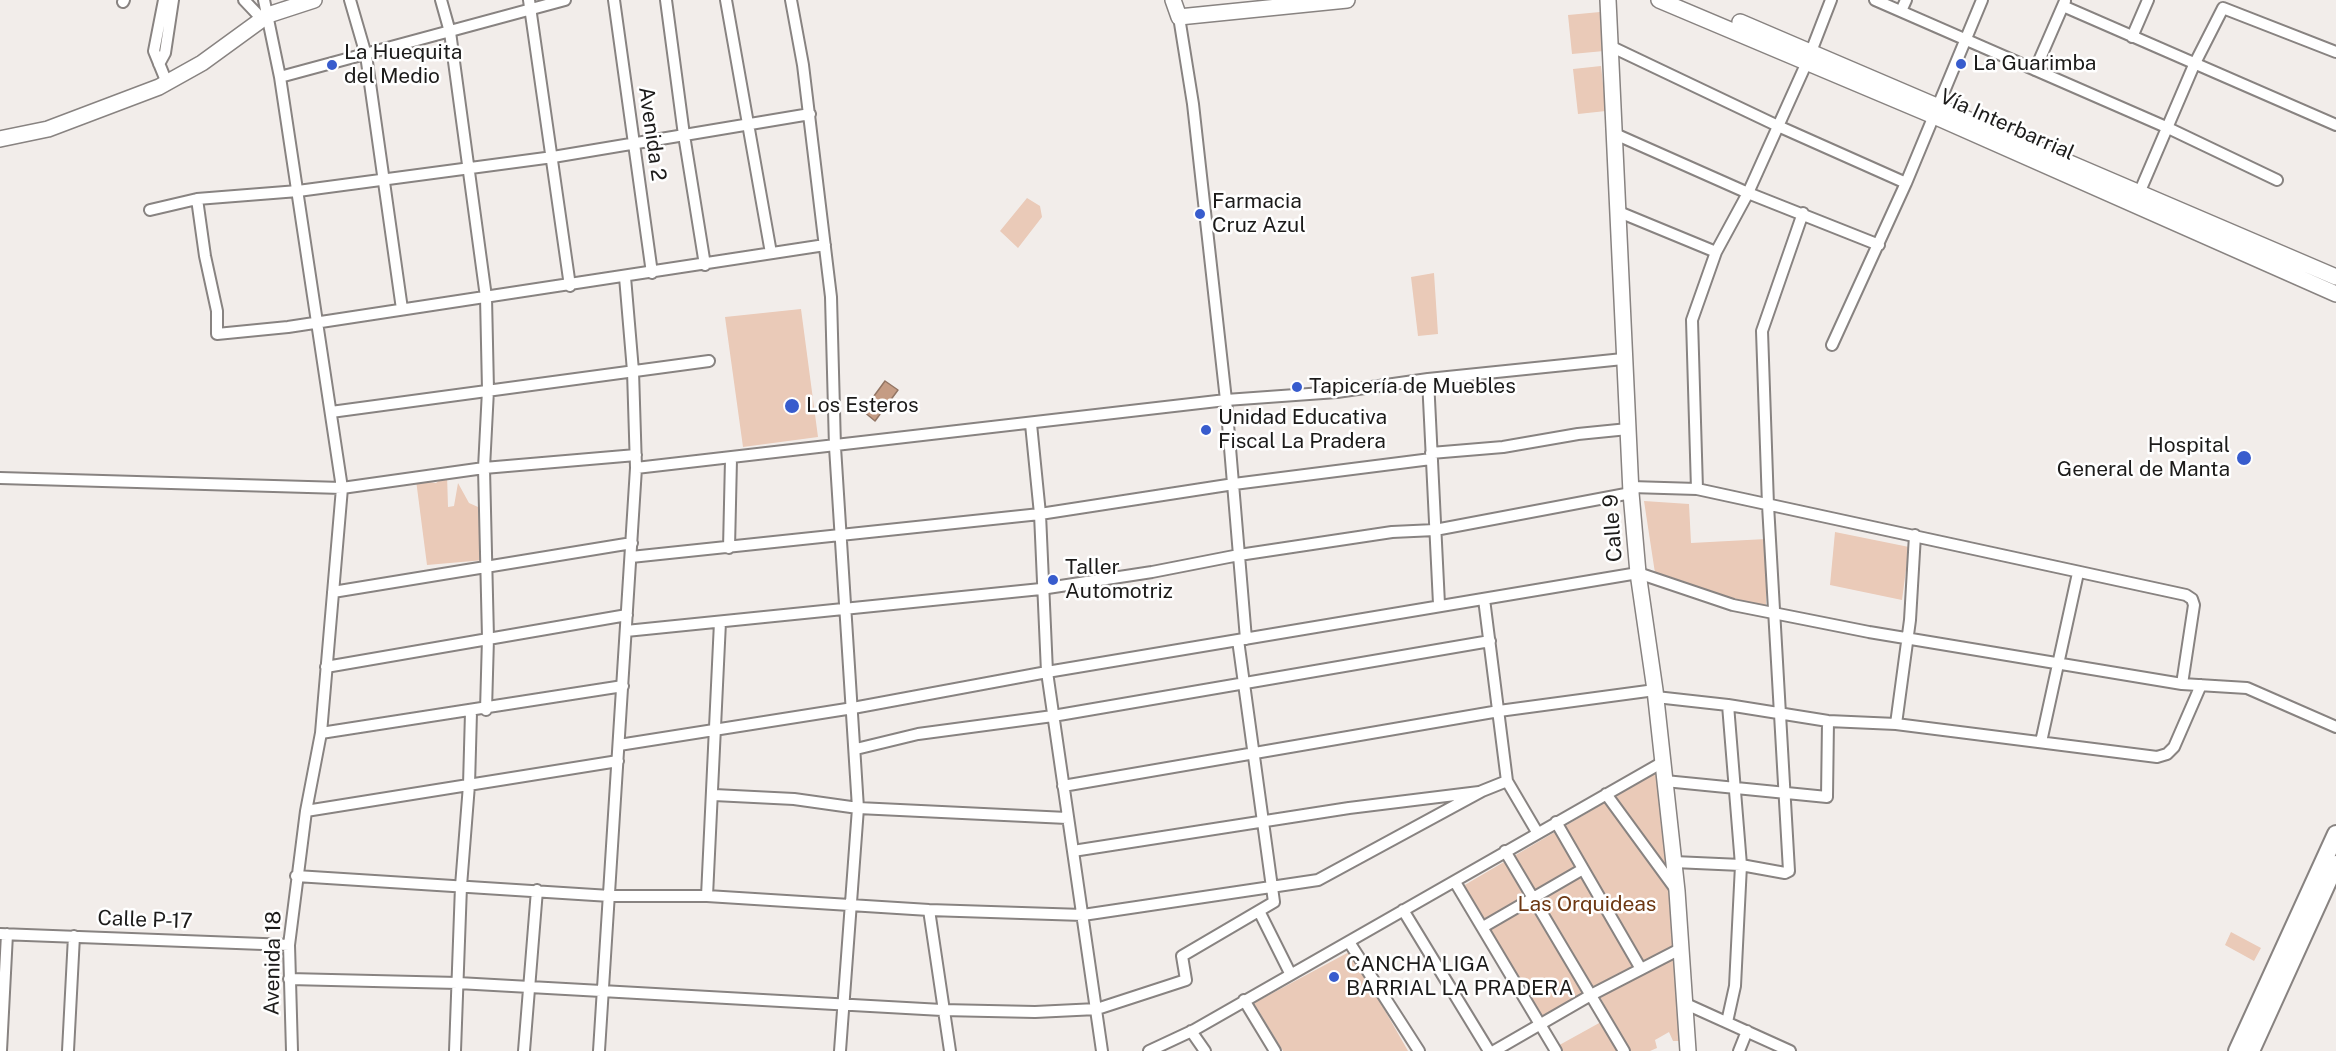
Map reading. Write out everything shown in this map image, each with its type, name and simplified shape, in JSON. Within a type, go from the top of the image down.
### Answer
[{"type":"main road","points":[[0,139],[48,129],[116,105],[167,83],[202,63],[265,11],[314,0]]},
{"type":"main road","points":[[1173,0],[1179,17],[1347,0]]},
{"type":"main road","name":"Calle 9","points":[[1608,0],[1619,212],[1623,359],[1631,490],[1638,573],[1655,694],[1677,891],[1688,1051]]},
{"type":"main road","name":"Vía Interbarrial","points":[[1659,0],[1692,6],[1936,110],[2137,198],[2336,294]]},
{"type":"main road","name":"Vía Interbarrial","points":[[2137,198],[2336,277]]},
{"type":"main road","points":[[2237,1051],[2336,834]]},
{"type":"main road","points":[[2251,1051],[2336,864]]},
{"type":"street","points":[[164,0],[154,46],[167,83]]},
{"type":"street","points":[[159,64],[165,53],[173,0]]},
{"type":"street","points":[[244,0],[265,11]]},
{"type":"street","points":[[351,0],[366,55],[402,309]]},
{"type":"street","points":[[441,0],[450,32],[486,297],[488,390],[484,468],[488,638],[486,710]]},
{"type":"street","points":[[280,77],[450,32],[531,5],[565,0]]},
{"type":"street","name":"Avenida 2","points":[[614,0],[652,273]]},
{"type":"street","points":[[666,0],[684,135],[705,265]]},
{"type":"street","points":[[726,0],[771,253]]},
{"type":"street","points":[[791,0],[810,114],[825,245],[834,354],[835,447],[856,749],[858,808],[840,1051]]},
{"type":"street","points":[[1697,489],[1692,320],[1716,252],[1748,193],[1809,56],[1831,0]]},
{"type":"street","points":[[1875,0],[2166,127],[2277,180]]},
{"type":"street","points":[[1901,11],[1906,0]]},
{"type":"street","points":[[1832,345],[1906,183],[1982,0]]},
{"type":"street","points":[[2132,37],[2148,0]]},
{"type":"street","points":[[2035,70],[2064,3],[2194,65],[2336,124]]},
{"type":"street","points":[[2137,198],[2194,65],[2225,4],[2336,52]]},
{"type":"street","points":[[531,5],[570,286]]},
{"type":"street","name":"Avenida 18","points":[[265,11],[280,77],[342,488],[321,734],[296,876],[289,945],[292,1051]]},
{"type":"street","points":[[289,978],[458,983],[603,993],[844,1003],[942,1010],[1035,1012],[1097,1009],[1186,980],[1182,956],[1274,902],[1244,682],[1239,555],[1226,400],[1193,104],[1179,17]]},
{"type":"street","points":[[1612,47],[1778,126],[1906,183]]},
{"type":"street","points":[[150,210],[197,199],[298,191],[553,157],[810,114]]},
{"type":"street","points":[[1615,134],[1748,193],[1879,245]]},
{"type":"street","points":[[197,199],[205,256],[217,311],[217,334],[570,286],[825,245]]},
{"type":"street","points":[[1619,212],[1716,252]]},
{"type":"street","points":[[1674,862],[1741,865],[1785,873],[1789,871],[1768,505],[1762,331],[1803,213]]},
{"type":"street","points":[[599,1051],[636,468],[633,371],[625,277]]},
{"type":"street","points":[[636,468],[731,459],[1226,400],[1337,392],[1623,359]]},
{"type":"street","points":[[331,412],[709,361]]},
{"type":"street","points":[[1428,380],[1440,604]]},
{"type":"street","points":[[1031,424],[1040,514],[1041,589],[1047,672],[1102,1051]]},
{"type":"street","points":[[631,557],[1040,514],[1234,484],[1503,447],[1589,432],[1628,429]]},
{"type":"street","points":[[0,477],[342,488],[484,468],[636,455]]},
{"type":"street","points":[[729,548],[731,459]]},
{"type":"street","points":[[626,631],[1041,589],[1152,572],[1239,555],[1392,532],[1435,530],[1631,490],[1697,489],[1915,535],[2192,599],[2194,605],[2182,684]]},
{"type":"street","points":[[1896,724],[1907,639],[1915,535]]},
{"type":"street","points":[[333,592],[632,543]]},
{"type":"street","points":[[619,745],[853,708],[1440,604],[1484,599],[1638,573],[1733,605],[1907,639],[2182,684],[2247,688],[2336,727]]},
{"type":"street","points":[[2041,742],[2078,573]]},
{"type":"street","points":[[1484,599],[1507,781],[1537,832]]},
{"type":"street","points":[[326,667],[627,615]]},
{"type":"street","points":[[707,896],[714,795],[720,622]]},
{"type":"street","points":[[856,749],[918,734],[1053,716],[1490,641]]},
{"type":"street","points":[[1063,786],[1499,711],[1655,694],[1828,722],[1896,724],[2157,757],[2167,754],[2174,747],[2201,685]]},
{"type":"street","points":[[321,734],[486,710],[623,686]]},
{"type":"street","points":[[1727,1022],[1735,986],[1741,865],[1728,705]]},
{"type":"street","points":[[455,1051],[461,886],[470,785],[471,712]]},
{"type":"street","points":[[1665,781],[1827,797],[1828,722]]},
{"type":"street","points":[[306,811],[618,761]]},
{"type":"street","points":[[1149,1051],[1191,1031],[1663,762]]},
{"type":"street","points":[[296,876],[610,896],[707,896],[929,910],[1083,915],[1318,880],[1482,791],[1507,781]]},
{"type":"street","points":[[1073,851],[1482,791]]},
{"type":"street","points":[[1606,794],[1677,891]]},
{"type":"street","points":[[714,795],[794,799],[858,808],[1067,818]]},
{"type":"street","points":[[1556,822],[1641,969]]},
{"type":"street","points":[[1505,851],[1624,1051]]},
{"type":"street","points":[[1483,927],[1583,869]]},
{"type":"street","points":[[1455,882],[1556,1051]]},
{"type":"street","points":[[524,1051],[537,890]]},
{"type":"street","points":[[929,910],[942,1010],[950,1051]]},
{"type":"street","points":[[1403,910],[1489,1051]]},
{"type":"street","points":[[1259,911],[1290,973]]},
{"type":"street","points":[[1,1051],[4,934]]},
{"type":"street","name":"Calle P-17","points":[[4,934],[289,945]]},
{"type":"street","points":[[68,1051],[74,936]]},
{"type":"street","points":[[1349,942],[1419,1051]]},
{"type":"street","points":[[1494,1051],[1541,1026],[1591,995],[1682,948]]},
{"type":"street","points":[[1244,1000],[1275,1051]]},
{"type":"street","points":[[1686,1004],[1790,1051]]},
{"type":"street","points":[[1191,1031],[1205,1051]]},
{"type":"street","points":[[1738,1051],[1747,1031]]},
{"type":"green space","points":[[1600,12],[1604,51],[1572,54],[1568,15]]},
{"type":"green space","points":[[1601,66],[1606,111],[1578,114],[1573,69]]},
{"type":"green space","points":[[1027,198],[1040,206],[1042,217],[1018,248],[1000,231]]},
{"type":"green space","points":[[1434,273],[1438,334],[1418,336],[1411,277]]},
{"type":"green space","points":[[801,309],[818,437],[743,447],[725,317]]},
{"type":"green space","points":[[447,474],[448,507],[454,506],[458,483],[469,503],[478,507],[482,502],[484,560],[427,565],[416,480],[436,483]]},
{"type":"green space","points":[[1644,501],[1689,504],[1691,543],[1766,539],[1766,606],[1704,591],[1655,573]]},
{"type":"green space","points":[[1835,532],[1909,547],[1902,600],[1830,585]]},
{"type":"green space","name":"Las Orquideas","points":[[1657,772],[1675,947],[1543,1021],[1463,886]]},
{"type":"green space","points":[[2231,932],[2261,948],[2254,961],[2225,945]]},
{"type":"green space","points":[[1679,950],[1680,1041],[1673,1041],[1669,1032],[1655,1040],[1657,1048],[1650,1051],[1628,1051],[1598,993]]},
{"type":"green space","name":"CANCHA LIGA BARRIAL LA PRADERA","points":[[1351,951],[1408,1051],[1283,1051],[1254,1003]]},
{"type":"green space","points":[[1601,1022],[1624,1051],[1556,1051],[1554,1048]]},
{"type":"shaded area","points":[[885,381],[898,390],[875,421],[863,411]]},
{"type":"place","name":"La Guarimba","points":[[1961,64]]},
{"type":"place","name":"La Huequita del Medio","points":[[332,65]]},
{"type":"place","name":"Farmacia Cruz Azul","points":[[1200,214]]},
{"type":"place","name":"Tapicería de Muebles","points":[[1297,387]]},
{"type":"place","name":"Los Esteros","points":[[792,406]]},
{"type":"place","name":"Unidad Educativa Fiscal La Pradera","points":[[1206,430]]},
{"type":"place","name":"Hospital General de Manta","points":[[2244,458]]},
{"type":"place","name":"Taller Automotriz","points":[[1053,580]]},
{"type":"place","name":"CANCHA LIGA BARRIAL LA PRADERA","points":[[1334,977]]}]
